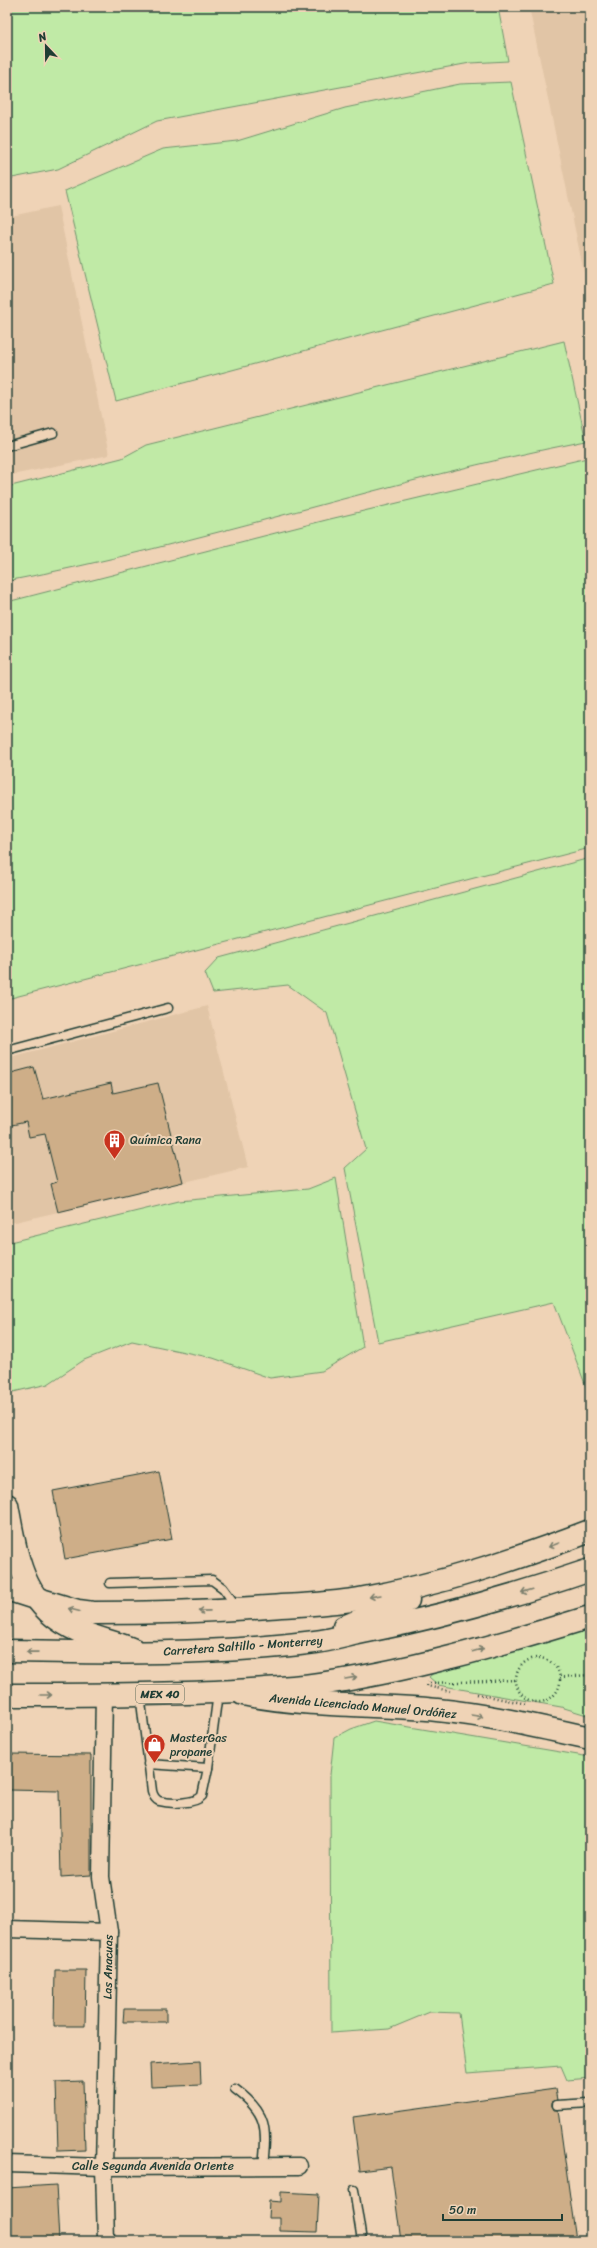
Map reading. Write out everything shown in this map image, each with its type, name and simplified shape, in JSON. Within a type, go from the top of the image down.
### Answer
[{"type":"main road","points":[[7,1505],[18,1562],[26,1584],[38,1599],[50,1612],[78,1631],[141,1653]]},
{"type":"main road","points":[[317,1642],[351,1623],[511,1560],[590,1531]]},
{"type":"main road","points":[[7,1589],[78,1611],[93,1613],[238,1609],[339,1602],[364,1598],[456,1578],[511,1560]]},
{"type":"main road","name":"Carretera Saltillo - Monterrey","points":[[7,1651],[141,1653],[235,1649],[317,1642],[437,1616],[538,1588],[590,1570]]},
{"type":"main road","name":"MEX 40","points":[[7,1695],[140,1694],[224,1691],[312,1685],[377,1674],[461,1655],[590,1616]]},
{"type":"main road","name":"Avenida Licenciado Manuel Ordóñez","points":[[224,1691],[280,1701],[439,1710],[590,1738]]},
{"type":"street","name":"Las Anacuas","points":[[104,1694],[101,1877],[109,1932],[104,2167],[106,2241]]},
{"type":"street","points":[[7,1929],[109,1932]]},
{"type":"street","name":"Calle Segunda Avenida Oriente","points":[[7,2164],[104,2167],[298,2166]]},
{"type":"lane","points":[[7,446],[53,433]]},
{"type":"lane","points":[[7,1051],[168,1008]]},
{"type":"lane","points":[[110,1583],[212,1580],[223,1588],[238,1609]]},
{"type":"lane","points":[[140,1694],[152,1791],[159,1801],[190,1802],[199,1799],[208,1768],[224,1691]]},
{"type":"lane","points":[[148,1764],[208,1768]]},
{"type":"lane","points":[[235,2089],[258,2109],[264,2123],[263,2166]]},
{"type":"lane","points":[[558,2105],[590,2104]]},
{"type":"lane","points":[[354,2190],[362,2241]]},
{"type":"path","points":[[533,1658],[547,1660],[558,1670],[560,1677],[558,1691],[553,1697],[540,1703],[526,1699],[517,1688],[516,1680],[520,1666],[533,1658]]},
{"type":"path","points":[[560,1677],[590,1675]]},
{"type":"path","points":[[428,1683],[516,1680]]},
{"type":"shaded area","points":[[529,7],[590,7],[590,302]]},
{"type":"shaded area","points":[[58,206],[109,455],[7,476],[7,217]]},
{"type":"shaded area","points":[[207,1006],[248,1167],[7,1224],[7,1059]]},
{"type":"green space","points":[[7,7],[498,7],[508,61],[470,63],[157,121],[58,169],[7,179]]},
{"type":"green space","points":[[511,82],[554,284],[116,401],[65,191],[163,149],[237,141],[345,108],[460,84]]},
{"type":"green space","points":[[564,341],[586,441],[513,456],[152,549],[7,581],[7,487],[122,458],[146,445]]},
{"type":"green space","points":[[587,458],[590,472],[590,848],[7,999],[7,602],[330,519]]},
{"type":"green space","points":[[590,858],[590,1397],[554,1302],[378,1342],[345,1168],[366,1149],[327,1013],[288,985],[213,993],[205,973],[219,958]]},
{"type":"green space","points":[[336,1178],[363,1347],[322,1371],[270,1378],[213,1358],[132,1341],[84,1360],[48,1384],[13,1392],[7,1360],[7,1245],[10,1242],[179,1201],[308,1189]]},
{"type":"green space","points":[[590,1627],[590,1716],[561,1707],[438,1685],[429,1677],[438,1669]]},
{"type":"green space","points":[[374,1721],[590,1757],[590,2078],[567,2080],[561,2066],[467,2073],[459,2013],[430,2012],[389,2029],[331,2033],[330,1775],[334,1738],[351,1729]]},
{"type":"building","name":"Química Rana","points":[[34,1067],[43,1099],[111,1083],[113,1093],[158,1083],[183,1182],[58,1212],[51,1184],[57,1182],[45,1134],[29,1137],[26,1122],[7,1126],[7,1074]]},
{"type":"building","points":[[159,1471],[172,1539],[65,1559],[53,1491]]},
{"type":"building","points":[[9,1754],[91,1755],[91,1875],[61,1877],[59,1791],[9,1790]]},
{"type":"building","points":[[55,1970],[86,1970],[85,2026],[54,2026]]},
{"type":"building","points":[[124,2009],[166,2009],[166,2022],[123,2022]]},
{"type":"building","points":[[200,2061],[201,2085],[151,2087],[150,2064]]},
{"type":"building","points":[[83,2081],[85,2150],[58,2151],[56,2082]]},
{"type":"building","points":[[555,2089],[557,2100],[552,2102],[552,2106],[554,2110],[558,2110],[576,2241],[401,2241],[391,2167],[360,2171],[353,2117]]},
{"type":"building","points":[[56,2185],[59,2241],[7,2241],[7,2188]]},
{"type":"building","points":[[281,2192],[319,2194],[317,2232],[280,2231],[280,2218],[268,2218],[269,2201],[281,2202]]},
{"type":"place","name":"Química Rana","points":[[114,1160]]},
{"type":"place","name":"MasterGas propane","points":[[155,1764]]}]
